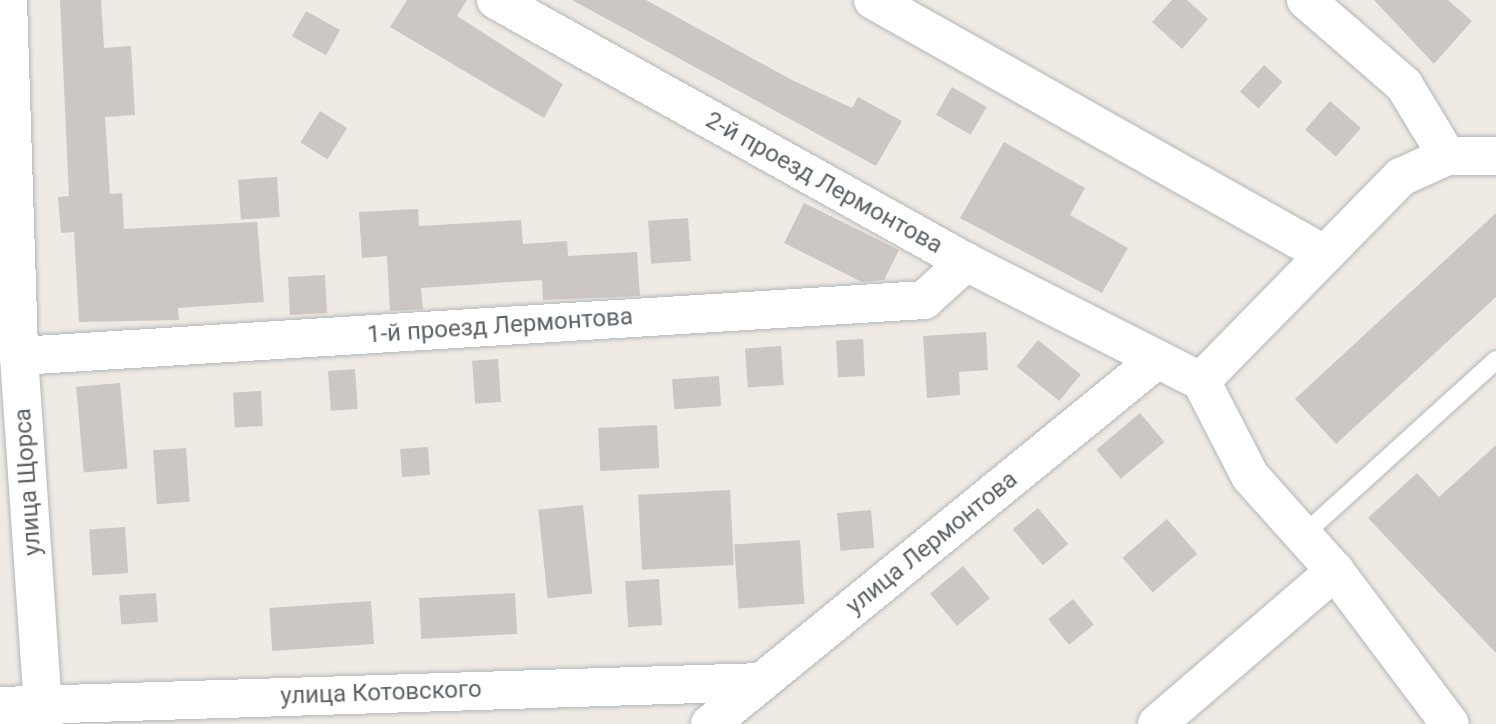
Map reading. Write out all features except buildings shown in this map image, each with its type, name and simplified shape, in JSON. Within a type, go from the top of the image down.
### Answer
[{"type":"street","name":"улица Щорса","points":[[8,0],[19,356],[43,714]]},
{"type":"street","name":"2-й проезд Лермонтова","points":[[496,0],[966,262],[1154,362],[1201,381]]},
{"type":"street","points":[[873,0],[1322,253]]},
{"type":"street","points":[[1306,0],[1404,85],[1447,156]]},
{"type":"street","points":[[1450,724],[1335,571],[1250,476],[1201,381],[1322,253],[1401,177],[1447,156],[1496,156]]},
{"type":"street","name":"1-й проезд Лермонтова","points":[[19,356],[924,300],[966,262]]},
{"type":"street","name":"улица Лермонтова","points":[[710,724],[1154,362]]},
{"type":"street","points":[[1157,724],[1335,571]]},
{"type":"street","name":"улица Котовского","points":[[0,706],[43,714],[762,682]]},
{"type":"lane","points":[[1302,536],[1496,360]]}]
